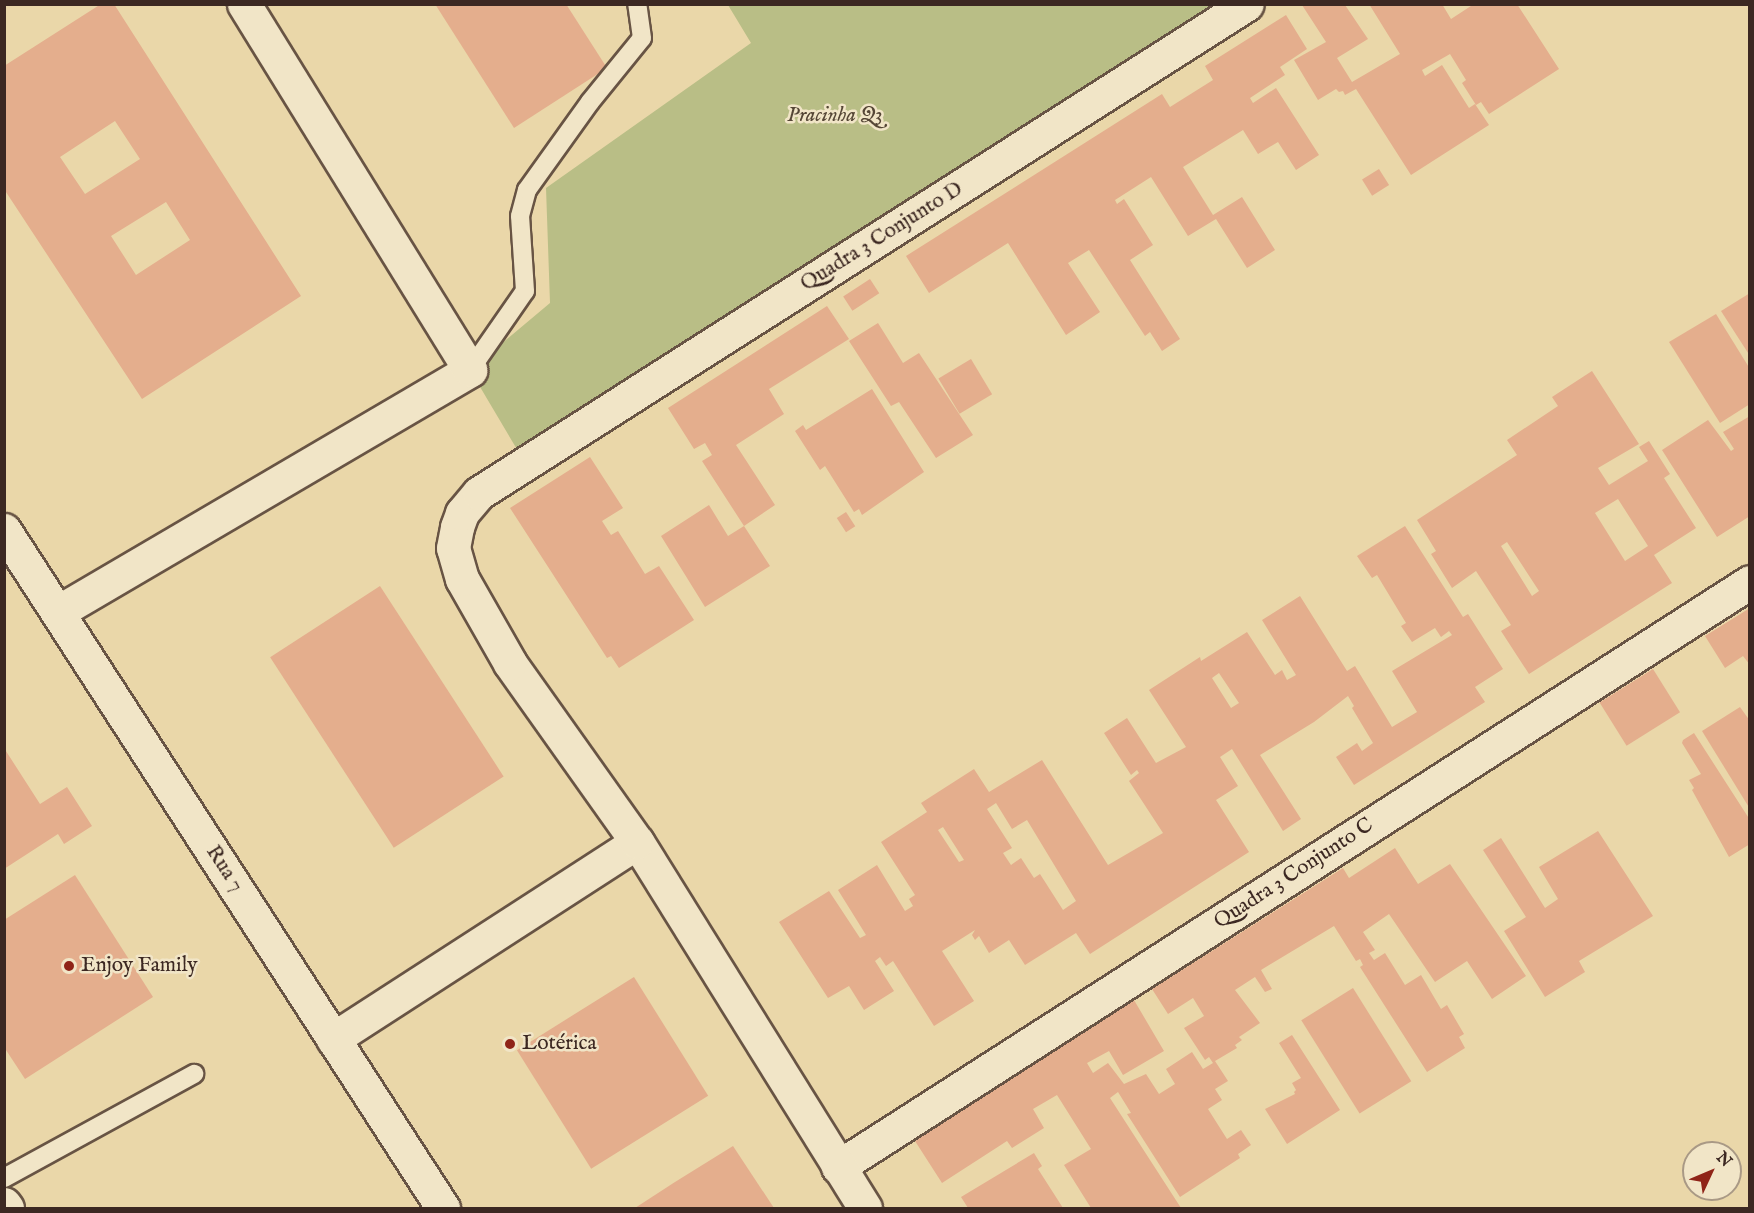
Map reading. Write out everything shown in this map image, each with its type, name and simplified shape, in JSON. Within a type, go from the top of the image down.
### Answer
[{"type":"street","points":[[58,612],[470,370],[251,20],[244,4]]},
{"type":"street","name":"Quadra 3 Conjunto D","points":[[865,1209],[637,842],[510,663],[462,579],[453,548],[462,513],[479,493],[1247,4]]},
{"type":"street","name":"Rua 7","points":[[4,530],[443,1209]]},
{"type":"street","name":"Quadra 3 Conjunto C","points":[[838,1167],[1749,582]]},
{"type":"street","points":[[333,1039],[637,842]]},
{"type":"street","points":[[4,1204],[7,1209]]},
{"type":"lane","points":[[470,370],[499,325],[517,306],[525,291],[520,216],[527,190],[590,102],[642,38],[638,4]]},
{"type":"lane","points":[[4,1178],[194,1074]]},
{"type":"green space","name":"Pracinha Q3","points":[[728,5],[1216,5],[518,451],[470,370],[550,303],[546,188],[751,43]]},
{"type":"building","points":[[101,4],[114,4],[301,296],[142,399],[4,189],[4,66]],"holes":[[[115,121],[140,159],[85,194],[60,157]],[[166,202],[190,240],[136,275],[111,236]]]},
{"type":"building","points":[[435,4],[566,4],[607,68],[514,128]]},
{"type":"building","points":[[1369,4],[1442,4],[1451,19],[1474,4],[1517,4],[1559,69],[1489,114],[1481,102],[1476,105],[1462,83],[1466,80],[1450,54],[1422,70],[1425,76],[1442,65],[1469,108],[1475,104],[1489,125],[1411,175],[1356,89],[1345,95],[1343,91],[1339,92],[1336,89],[1318,100],[1294,60],[1326,42],[1302,5],[1345,5],[1368,39],[1337,58],[1352,82],[1400,54]]},
{"type":"building","points":[[1286,15],[1307,49],[1280,67],[1285,75],[1250,98],[1253,103],[1276,88],[1319,155],[1296,170],[1278,142],[1258,154],[1243,130],[1183,167],[1213,215],[1242,197],[1275,250],[1247,268],[1216,219],[1188,236],[1151,177],[1115,200],[1117,204],[1124,199],[1153,245],[1130,260],[1180,339],[1162,351],[1150,332],[1145,336],[1089,250],[1068,263],[1100,312],[1066,335],[1008,243],[929,293],[906,256],[1162,94],[1170,107],[1213,80],[1205,66]]},
{"type":"building","points":[[1379,169],[1389,185],[1372,196],[1362,180]]},
{"type":"building","points":[[870,279],[879,293],[852,311],[843,296]]},
{"type":"building","points":[[1750,293],[1750,356],[1721,311]]},
{"type":"building","points":[[827,306],[849,339],[769,389],[784,414],[736,445],[775,505],[744,526],[702,461],[712,455],[705,443],[694,449],[668,408]]},
{"type":"building","points":[[1716,314],[1750,369],[1750,404],[1720,423],[1669,342]]},
{"type":"building","points":[[878,323],[903,363],[919,353],[973,435],[936,458],[899,402],[891,406],[849,341]]},
{"type":"building","points":[[971,359],[992,394],[960,414],[938,379]]},
{"type":"building","points":[[1592,371],[1639,444],[1598,468],[1609,485],[1648,461],[1639,447],[1649,441],[1670,474],[1664,478],[1696,528],[1654,555],[1672,583],[1529,674],[1501,631],[1511,625],[1476,571],[1452,588],[1431,554],[1436,551],[1417,520],[1517,455],[1507,440],[1558,406],[1552,397]],"holes":[[[1618,499],[1648,546],[1625,561],[1595,513]],[[1507,542],[1539,591],[1532,596],[1501,546]]]},
{"type":"building","points":[[872,389],[924,472],[862,515],[859,509],[854,512],[825,466],[820,470],[795,431],[803,425],[806,430]]},
{"type":"building","points":[[1750,416],[1750,516],[1717,537],[1662,450],[1708,420],[1731,451],[1734,449],[1723,432]]},
{"type":"building","points":[[590,457],[623,508],[602,521],[611,535],[618,531],[645,574],[659,566],[694,620],[619,668],[611,656],[607,658],[510,508]]},
{"type":"building","points":[[709,505],[728,536],[744,526],[770,566],[705,607],[661,536]]},
{"type":"building","points":[[846,512],[855,526],[846,532],[837,518]]},
{"type":"building","points":[[1405,526],[1463,617],[1468,614],[1503,669],[1475,687],[1485,702],[1354,785],[1336,757],[1357,743],[1362,751],[1373,743],[1352,708],[1354,706],[1348,696],[1314,722],[1260,755],[1301,819],[1283,831],[1232,749],[1220,757],[1238,786],[1216,800],[1249,852],[1090,954],[1076,933],[1025,965],[1009,940],[989,953],[979,936],[975,940],[972,935],[975,930],[942,951],[974,1001],[934,1026],[893,961],[886,966],[880,957],[875,961],[894,991],[864,1010],[849,986],[828,998],[779,922],[829,891],[860,938],[866,935],[838,890],[877,865],[905,911],[913,906],[909,899],[915,895],[881,842],[927,812],[921,803],[974,769],[989,792],[1042,760],[1108,865],[1163,833],[1129,781],[1139,773],[1137,770],[1131,775],[1104,733],[1127,718],[1156,763],[1186,747],[1149,690],[1200,657],[1201,661],[1247,632],[1275,675],[1282,670],[1287,680],[1296,675],[1262,620],[1300,596],[1347,671],[1355,666],[1392,727],[1417,712],[1392,671],[1452,635],[1449,631],[1441,637],[1435,628],[1412,642],[1401,626],[1406,623],[1377,575],[1372,578],[1357,556]],"holes":[[[1219,673],[1239,703],[1231,708],[1212,678]],[[996,803],[1012,829],[1027,820],[1076,901],[1063,910],[1040,874],[1034,878],[1021,858],[1011,865],[1003,853],[1012,848],[987,809]],[[943,827],[964,860],[959,862],[938,830]]]},
{"type":"building","points":[[380,586],[504,776],[394,848],[270,657]]},
{"type":"building","points":[[1750,608],[1750,665],[1743,656],[1725,668],[1705,636]]},
{"type":"building","points":[[1653,669],[1680,712],[1627,746],[1600,702]]},
{"type":"building","points":[[1740,707],[1750,721],[1750,809],[1702,731]]},
{"type":"building","points":[[1694,733],[1750,820],[1750,844],[1729,857],[1692,790],[1694,788],[1689,780],[1701,774],[1682,743]]},
{"type":"building","points":[[4,748],[40,804],[67,787],[92,826],[64,844],[58,834],[4,869]]},
{"type":"building","points":[[1598,831],[1653,916],[1579,961],[1585,972],[1545,997],[1504,931],[1526,917],[1483,850],[1501,838],[1545,908],[1558,899],[1539,867]]},
{"type":"building","points":[[1395,848],[1418,884],[1450,864],[1526,976],[1492,999],[1467,961],[1435,982],[1389,914],[1363,932],[1375,950],[1369,953],[1374,960],[1385,953],[1405,985],[1421,975],[1441,1009],[1447,1005],[1464,1034],[1459,1037],[1465,1048],[1427,1072],[1360,967],[1363,965],[1360,959],[1356,961],[1334,926],[1261,970],[1272,989],[1265,992],[1255,977],[1235,990],[1260,1023],[1239,1037],[1242,1040],[1235,1045],[1237,1048],[1215,1061],[1228,1081],[1215,1089],[1222,1100],[1208,1109],[1227,1139],[1241,1130],[1251,1145],[1238,1154],[1240,1158],[1180,1197],[1127,1114],[1131,1113],[1118,1092],[1110,1098],[1181,1208],[1091,1208],[1064,1165],[1091,1149],[1057,1095],[1033,1109],[1044,1128],[1012,1148],[1007,1141],[942,1183],[915,1141],[1134,1000],[1164,1051],[1123,1075],[1109,1051],[1087,1063],[1093,1073],[1108,1063],[1124,1084],[1146,1074],[1159,1094],[1175,1084],[1166,1069],[1192,1052],[1203,1069],[1213,1063],[1209,1057],[1205,1060],[1184,1028],[1204,1016],[1193,998],[1168,1014],[1152,989],[1343,868],[1349,878]]},
{"type":"building","name":"Enjoy Family","points":[[75,875],[153,997],[25,1079],[4,1047],[4,920]]},
{"type":"building","points":[[634,977],[708,1096],[591,1169],[517,1050]]},
{"type":"building","points":[[1353,988],[1411,1081],[1360,1114],[1301,1020]]},
{"type":"building","points":[[1292,1035],[1340,1110],[1287,1144],[1265,1109],[1295,1094],[1296,1090],[1292,1083],[1301,1078],[1279,1043]]},
{"type":"building","points":[[733,1146],[774,1208],[635,1208],[675,1182]]},
{"type":"building","points":[[1034,1153],[1042,1166],[1038,1169],[1063,1208],[968,1208],[961,1197]]},
{"type":"place","name":"Enjoy Family","points":[[69,966]]},
{"type":"place","name":"Lotérica","points":[[510,1044]]}]
